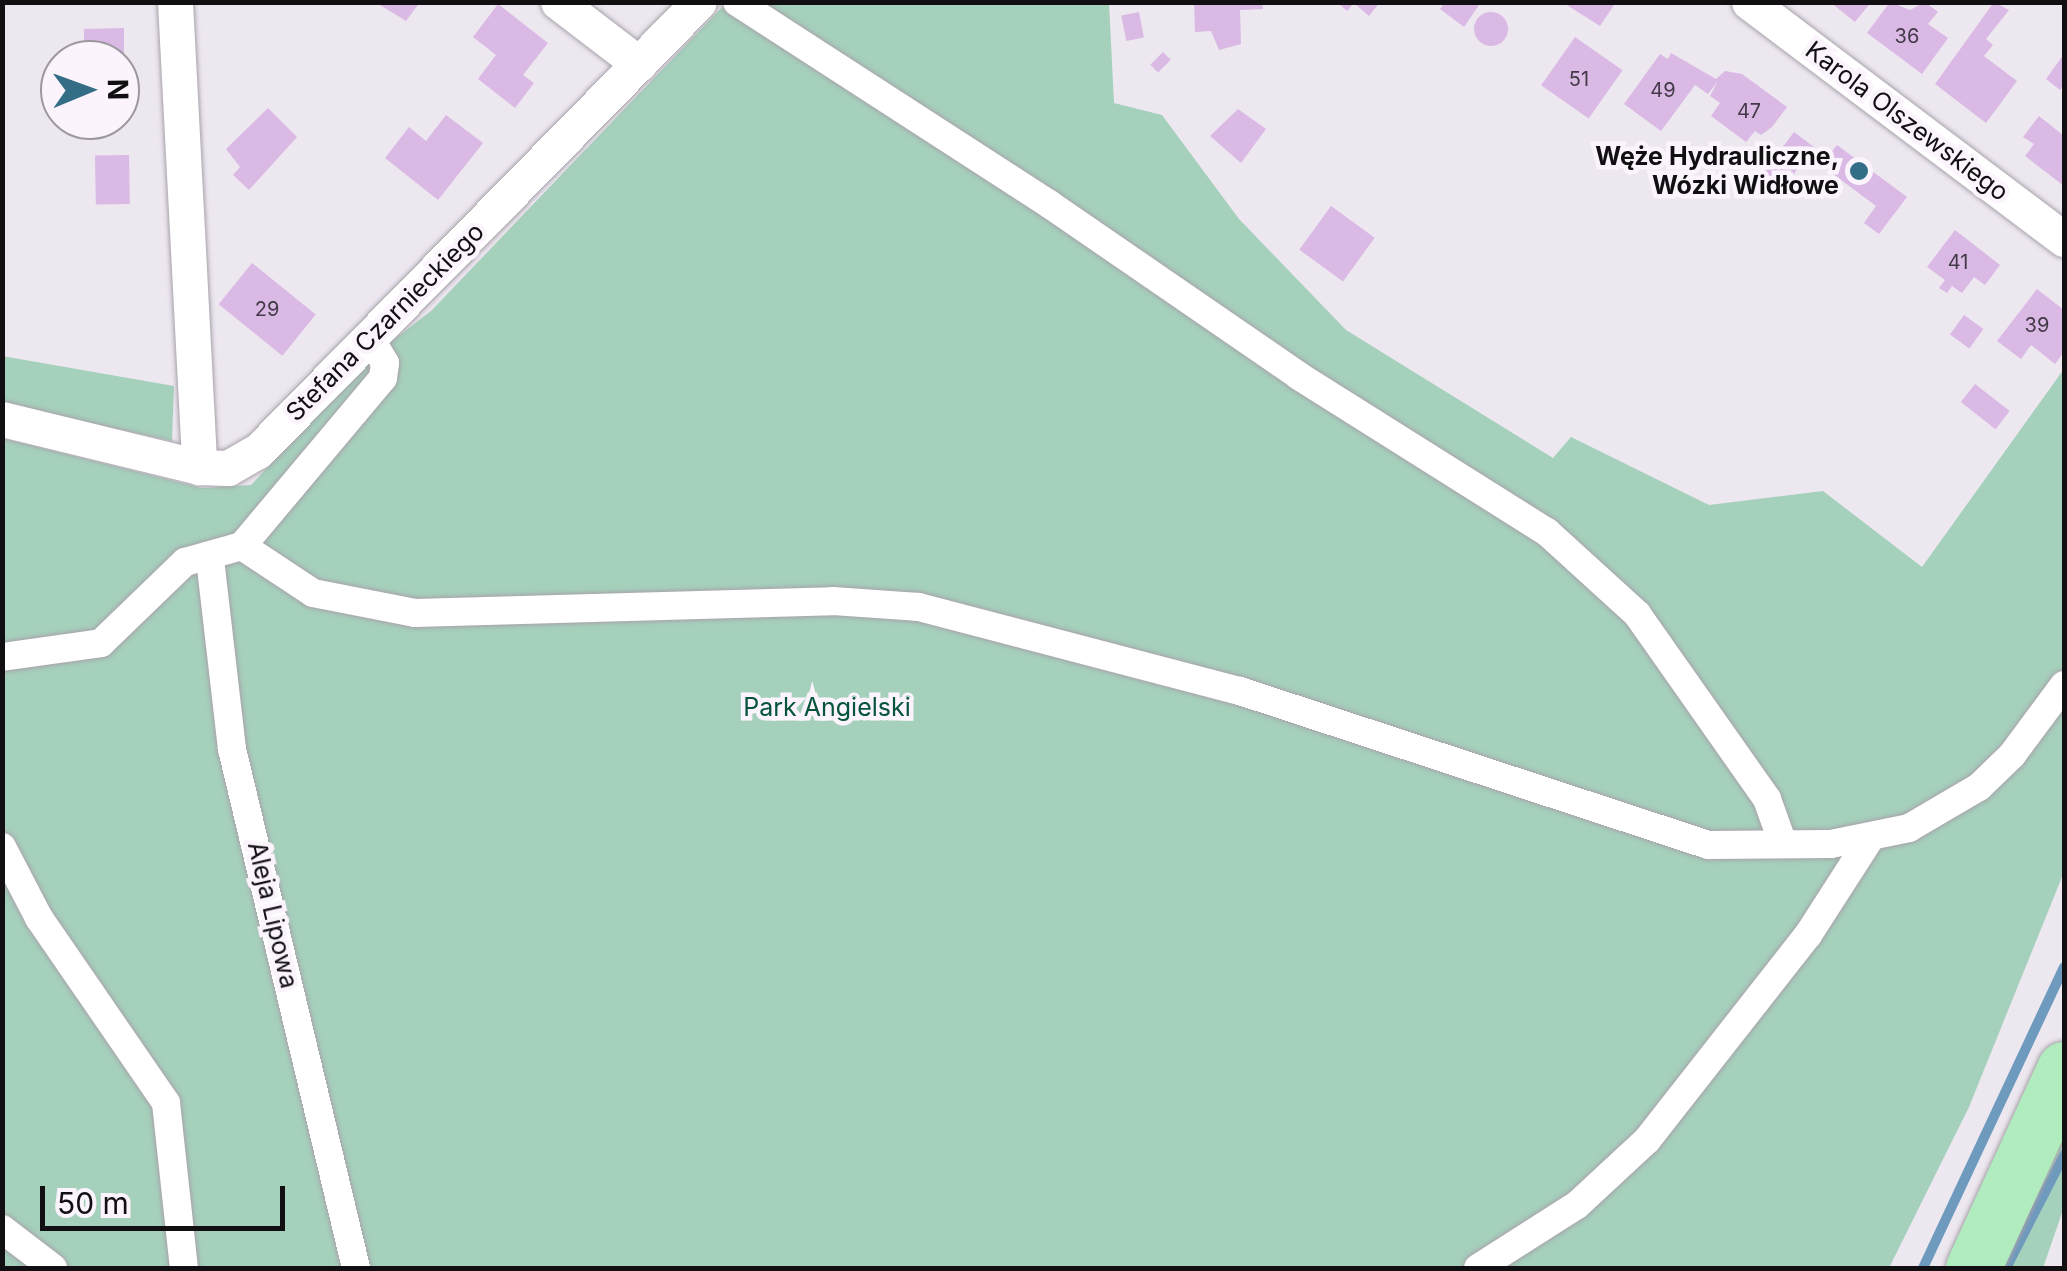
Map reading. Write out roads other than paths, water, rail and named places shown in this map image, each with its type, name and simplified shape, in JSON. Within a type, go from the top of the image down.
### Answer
[{"type":"main road","points":[[1972,1268],[2064,1070]]},
{"type":"street","points":[[175,2],[199,468]]},
{"type":"street","points":[[558,2],[639,64]]},
{"type":"street","name":"Stefana Czarnieckiego","points":[[2,419],[199,468],[228,468],[258,451],[699,2]]},
{"type":"street","points":[[737,2],[1331,396],[1547,532],[1637,614],[1767,799],[1782,841]]},
{"type":"street","name":"Karola Olszewskiego","points":[[1749,2],[2064,239]]},
{"type":"street","points":[[2,657],[101,643],[184,562],[210,559],[242,546],[383,378],[384,362],[370,338]]},
{"type":"street","points":[[242,546],[313,593],[355,606],[459,616],[517,606],[833,601],[919,607],[1240,691],[1680,839],[1708,844],[1869,840],[1909,828],[1979,788],[2064,685]]},
{"type":"street","name":"Aleja Lipowa","points":[[210,559],[232,750],[356,1268]]},
{"type":"street","points":[[1478,1268],[1577,1205],[1647,1140],[1808,935],[1869,840]]},
{"type":"street","points":[[2,847],[39,918],[166,1103],[184,1268]]},
{"type":"street","points":[[2,1229],[54,1268]]},
{"type":"waterway","points":[[1923,1268],[2064,967]]},
{"type":"waterway","points":[[2006,1268],[2064,1155]]},
{"type":"place","name":"Węże Hydrauliczne, Wózki Widłowe","points":[[1859,171]]},
{"type":"park label","name":"Park Angielski","points":[[827,707]]}]
